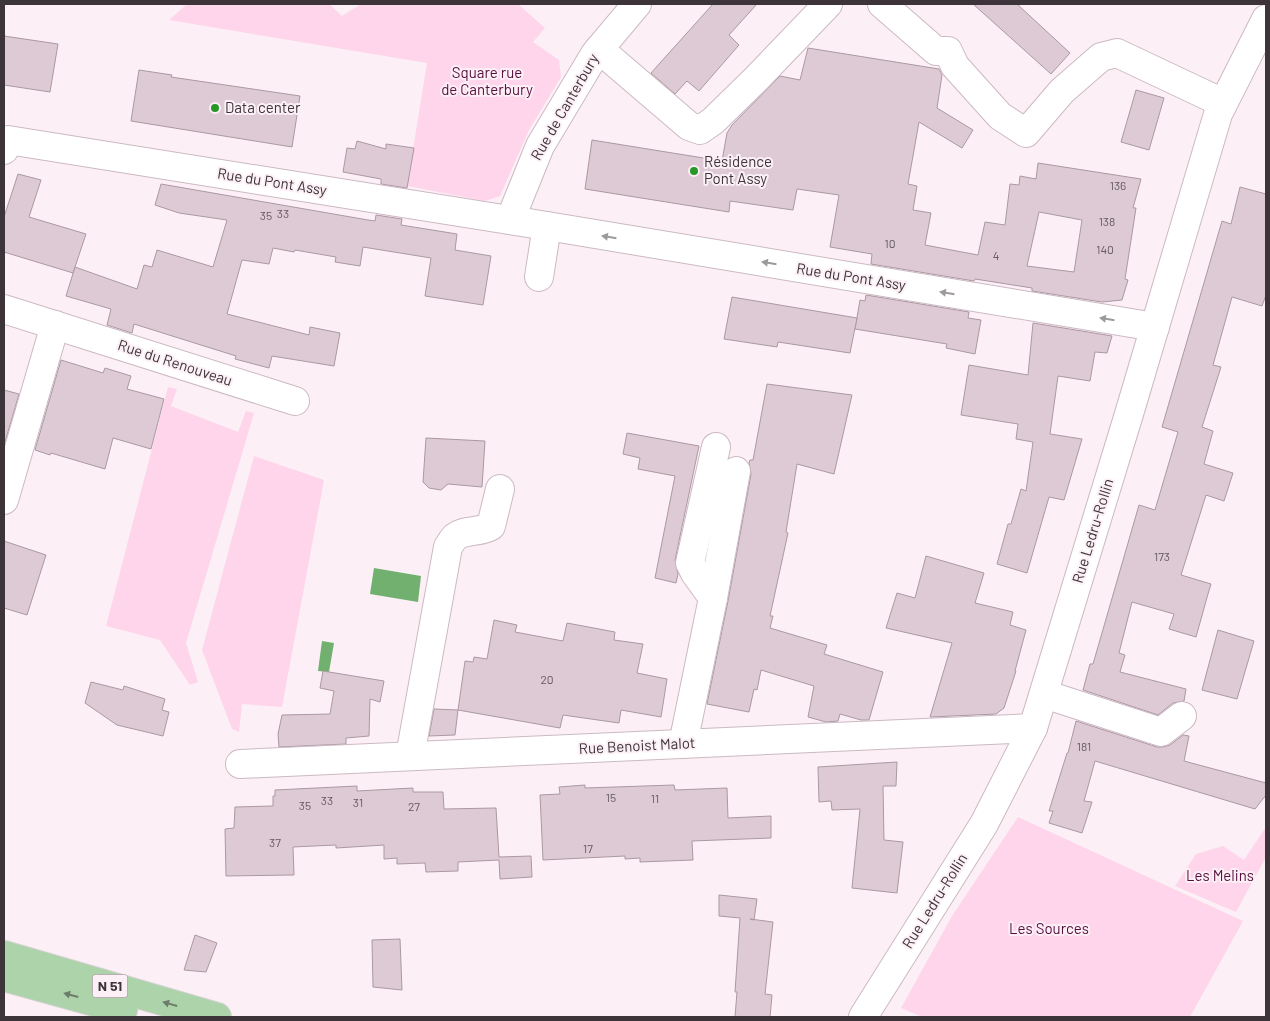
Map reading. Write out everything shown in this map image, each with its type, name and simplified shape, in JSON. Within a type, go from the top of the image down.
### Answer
[{"type":"main road","name":"N 51","points":[[4,955],[216,1017]]},
{"type":"main road","points":[[4,977],[151,1017]]},
{"type":"street","name":"Rue de Canterbury","points":[[510,220],[540,146],[599,48],[637,4]]},
{"type":"street","points":[[599,48],[689,126],[700,130],[713,121],[828,4]]},
{"type":"street","points":[[882,4],[936,51],[948,51],[956,66],[1000,116],[1026,133],[1062,91],[1101,57],[1117,53],[1223,103]]},
{"type":"street","name":"Rue Ledru-Rollin","points":[[863,1017],[984,824],[1034,728],[1218,114],[1266,19]]},
{"type":"street","name":"Rue du Pont Assy","points":[[4,150],[8,140],[547,226],[1155,327]]},
{"type":"street","points":[[539,277],[547,226]]},
{"type":"street","name":"Rue du Renouveau","points":[[4,309],[296,401]]},
{"type":"street","points":[[4,500],[55,325]]},
{"type":"street","points":[[713,598],[690,563],[716,446]]},
{"type":"street","points":[[683,744],[713,598],[736,471]]},
{"type":"street","points":[[410,756],[448,547],[456,537],[468,532],[484,530],[490,526],[500,489]]},
{"type":"street","points":[[1044,694],[1161,732],[1182,716]]},
{"type":"street","name":"Rue Benoist Malot","points":[[240,764],[1034,728]]},
{"type":"green space","name":"Square rue de Canterbury","points":[[187,4],[329,4],[342,16],[361,4],[518,4],[545,28],[533,42],[559,60],[561,77],[529,130],[500,196],[485,201],[407,186],[427,63],[169,20]]},
{"type":"green space","points":[[168,387],[177,389],[171,406],[238,432],[246,411],[254,413],[186,643],[198,682],[190,685],[160,640],[106,626]]},
{"type":"green space","points":[[254,456],[324,480],[282,707],[242,704],[239,732],[232,729],[202,650]]},
{"type":"green space","name":"Les Sources","points":[[1018,817],[1243,921],[1190,1017],[922,1017],[901,1008],[952,916]]},
{"type":"green space","name":"Les Melins","points":[[1266,827],[1266,857],[1236,912],[1175,886],[1196,854],[1223,846],[1244,860]]},
{"type":"shaded area","points":[[374,568],[421,576],[418,602],[370,594]]},
{"type":"shaded area","points":[[322,641],[334,643],[329,672],[318,671]]},
{"type":"building","points":[[713,4],[757,4],[729,35],[739,45],[699,91],[687,81],[675,94],[651,73]]},
{"type":"building","points":[[973,4],[1017,4],[1070,53],[1051,74]]},
{"type":"building","points":[[4,36],[58,44],[50,92],[4,85]]},
{"type":"building","points":[[808,48],[939,69],[942,75],[937,108],[973,130],[962,148],[919,122],[908,184],[917,186],[913,210],[931,213],[925,245],[978,255],[985,222],[1005,225],[1010,184],[1019,185],[1020,176],[1036,179],[1038,163],[1141,179],[1133,208],[1136,208],[1125,279],[1128,280],[1122,300],[1102,302],[1032,291],[1032,288],[975,279],[974,281],[871,264],[872,254],[830,247],[839,195],[797,189],[793,210],[730,201],[729,212],[585,189],[592,140],[722,161],[727,133],[732,125],[780,76],[800,80]],"holes":[[[1039,212],[1082,220],[1074,272],[1027,266]]]},
{"type":"building","name":"Data center","points":[[139,70],[172,75],[171,77],[300,96],[292,147],[131,121]]},
{"type":"building","points":[[1136,90],[1164,98],[1149,150],[1121,142]]},
{"type":"building","points":[[357,141],[386,149],[386,144],[414,148],[407,188],[381,184],[381,179],[343,172],[347,148],[355,149]]},
{"type":"building","points":[[18,174],[41,180],[29,217],[86,234],[73,273],[4,252],[4,217]]},
{"type":"building","points":[[161,184],[368,220],[375,221],[376,215],[402,219],[401,225],[457,234],[455,250],[491,256],[483,305],[425,296],[431,258],[363,247],[360,266],[335,262],[336,257],[273,248],[269,264],[242,260],[227,314],[309,335],[310,327],[340,333],[334,366],[272,356],[269,368],[235,359],[236,356],[134,324],[132,333],[107,325],[111,309],[66,296],[75,267],[137,289],[144,265],[152,267],[157,250],[213,267],[227,220],[179,213],[155,205]]},
{"type":"building","points":[[1240,187],[1266,194],[1266,295],[1262,306],[1232,297],[1213,365],[1221,367],[1202,427],[1213,431],[1204,464],[1233,473],[1224,501],[1206,495],[1181,575],[1211,584],[1196,637],[1169,629],[1174,614],[1132,602],[1119,653],[1125,655],[1120,672],[1186,689],[1184,701],[1173,703],[1158,715],[1083,690],[1090,664],[1093,664],[1139,505],[1155,510],[1178,432],[1162,427],[1222,221],[1231,224]]},
{"type":"building","points":[[866,295],[969,312],[968,318],[981,320],[975,354],[946,348],[947,344],[855,329],[860,300],[865,301]]},
{"type":"building","points":[[732,297],[857,318],[850,353],[778,342],[777,347],[724,339]]},
{"type":"building","points":[[1033,323],[1112,336],[1107,353],[1095,352],[1090,381],[1058,376],[1050,434],[1082,439],[1064,500],[1049,497],[1027,573],[997,564],[1008,524],[1011,524],[1021,489],[1026,491],[1033,442],[1016,439],[1018,424],[961,415],[969,365],[1028,375]]},
{"type":"building","points":[[61,360],[103,373],[105,368],[131,376],[127,389],[164,399],[151,449],[113,438],[105,469],[35,450]]},
{"type":"building","points":[[767,384],[852,395],[834,474],[797,464],[786,532],[788,533],[770,616],[773,616],[770,628],[827,645],[824,654],[883,672],[869,720],[861,720],[840,714],[838,721],[826,722],[808,717],[814,686],[761,670],[757,690],[754,689],[749,712],[707,704],[751,474],[749,463],[750,460],[753,460]]},
{"type":"building","points":[[4,390],[19,394],[5,442],[4,441]]},
{"type":"building","points":[[627,433],[699,446],[675,560],[678,574],[676,583],[655,578],[675,476],[638,469],[640,458],[623,454]]},
{"type":"building","points":[[426,438],[485,441],[482,487],[448,484],[441,490],[429,488],[423,482]]},
{"type":"building","points":[[4,541],[46,555],[27,615],[4,608]]},
{"type":"building","points":[[926,556],[984,573],[975,603],[1013,612],[1010,625],[1026,630],[1016,671],[1004,708],[996,714],[930,717],[952,643],[886,628],[897,593],[915,598]]},
{"type":"building","points":[[494,620],[517,625],[515,632],[563,641],[567,623],[615,632],[614,640],[643,644],[637,673],[667,679],[661,717],[621,710],[619,723],[563,715],[560,728],[458,710],[465,661],[473,662],[474,657],[487,659]]},
{"type":"building","points":[[1218,630],[1254,641],[1237,699],[1202,690]]},
{"type":"building","points":[[323,671],[384,681],[380,702],[370,699],[369,736],[346,738],[346,744],[279,747],[278,734],[282,715],[330,714],[334,691],[320,688]]},
{"type":"building","points":[[91,682],[123,690],[124,686],[165,699],[162,710],[169,712],[163,736],[117,725],[85,703]]},
{"type":"building","points":[[434,709],[458,710],[455,735],[429,736]]},
{"type":"building","points":[[1076,721],[1157,747],[1170,745],[1183,735],[1189,736],[1184,761],[1266,783],[1266,795],[1255,809],[1095,761],[1084,801],[1092,802],[1082,833],[1049,823],[1053,811],[1049,811],[1068,753]]},
{"type":"building","points":[[897,762],[896,786],[883,786],[884,840],[903,842],[897,893],[852,888],[860,809],[832,810],[831,801],[819,802],[818,767]]},
{"type":"building","points":[[585,785],[585,788],[674,785],[675,790],[727,788],[728,818],[771,816],[771,838],[692,841],[693,860],[640,862],[640,858],[625,859],[625,856],[543,860],[540,795],[560,794],[559,787]]},
{"type":"building","points":[[357,786],[357,791],[413,788],[413,792],[443,792],[444,809],[496,808],[499,857],[531,856],[532,877],[500,879],[499,860],[458,862],[458,871],[426,872],[425,863],[397,864],[397,858],[384,859],[384,845],[336,848],[336,845],[293,847],[294,875],[226,876],[225,829],[234,828],[235,807],[273,806],[275,790]]},
{"type":"building","points":[[719,895],[757,899],[754,920],[773,922],[765,994],[772,995],[770,1017],[735,1017],[740,918],[719,916]]},
{"type":"building","points":[[195,935],[217,943],[206,972],[184,970]]},
{"type":"building","points":[[400,939],[402,990],[373,987],[372,940]]},
{"type":"place","name":"Data center","points":[[215,108]]},
{"type":"place","name":"Résidence Pont Assy","points":[[694,171]]}]
